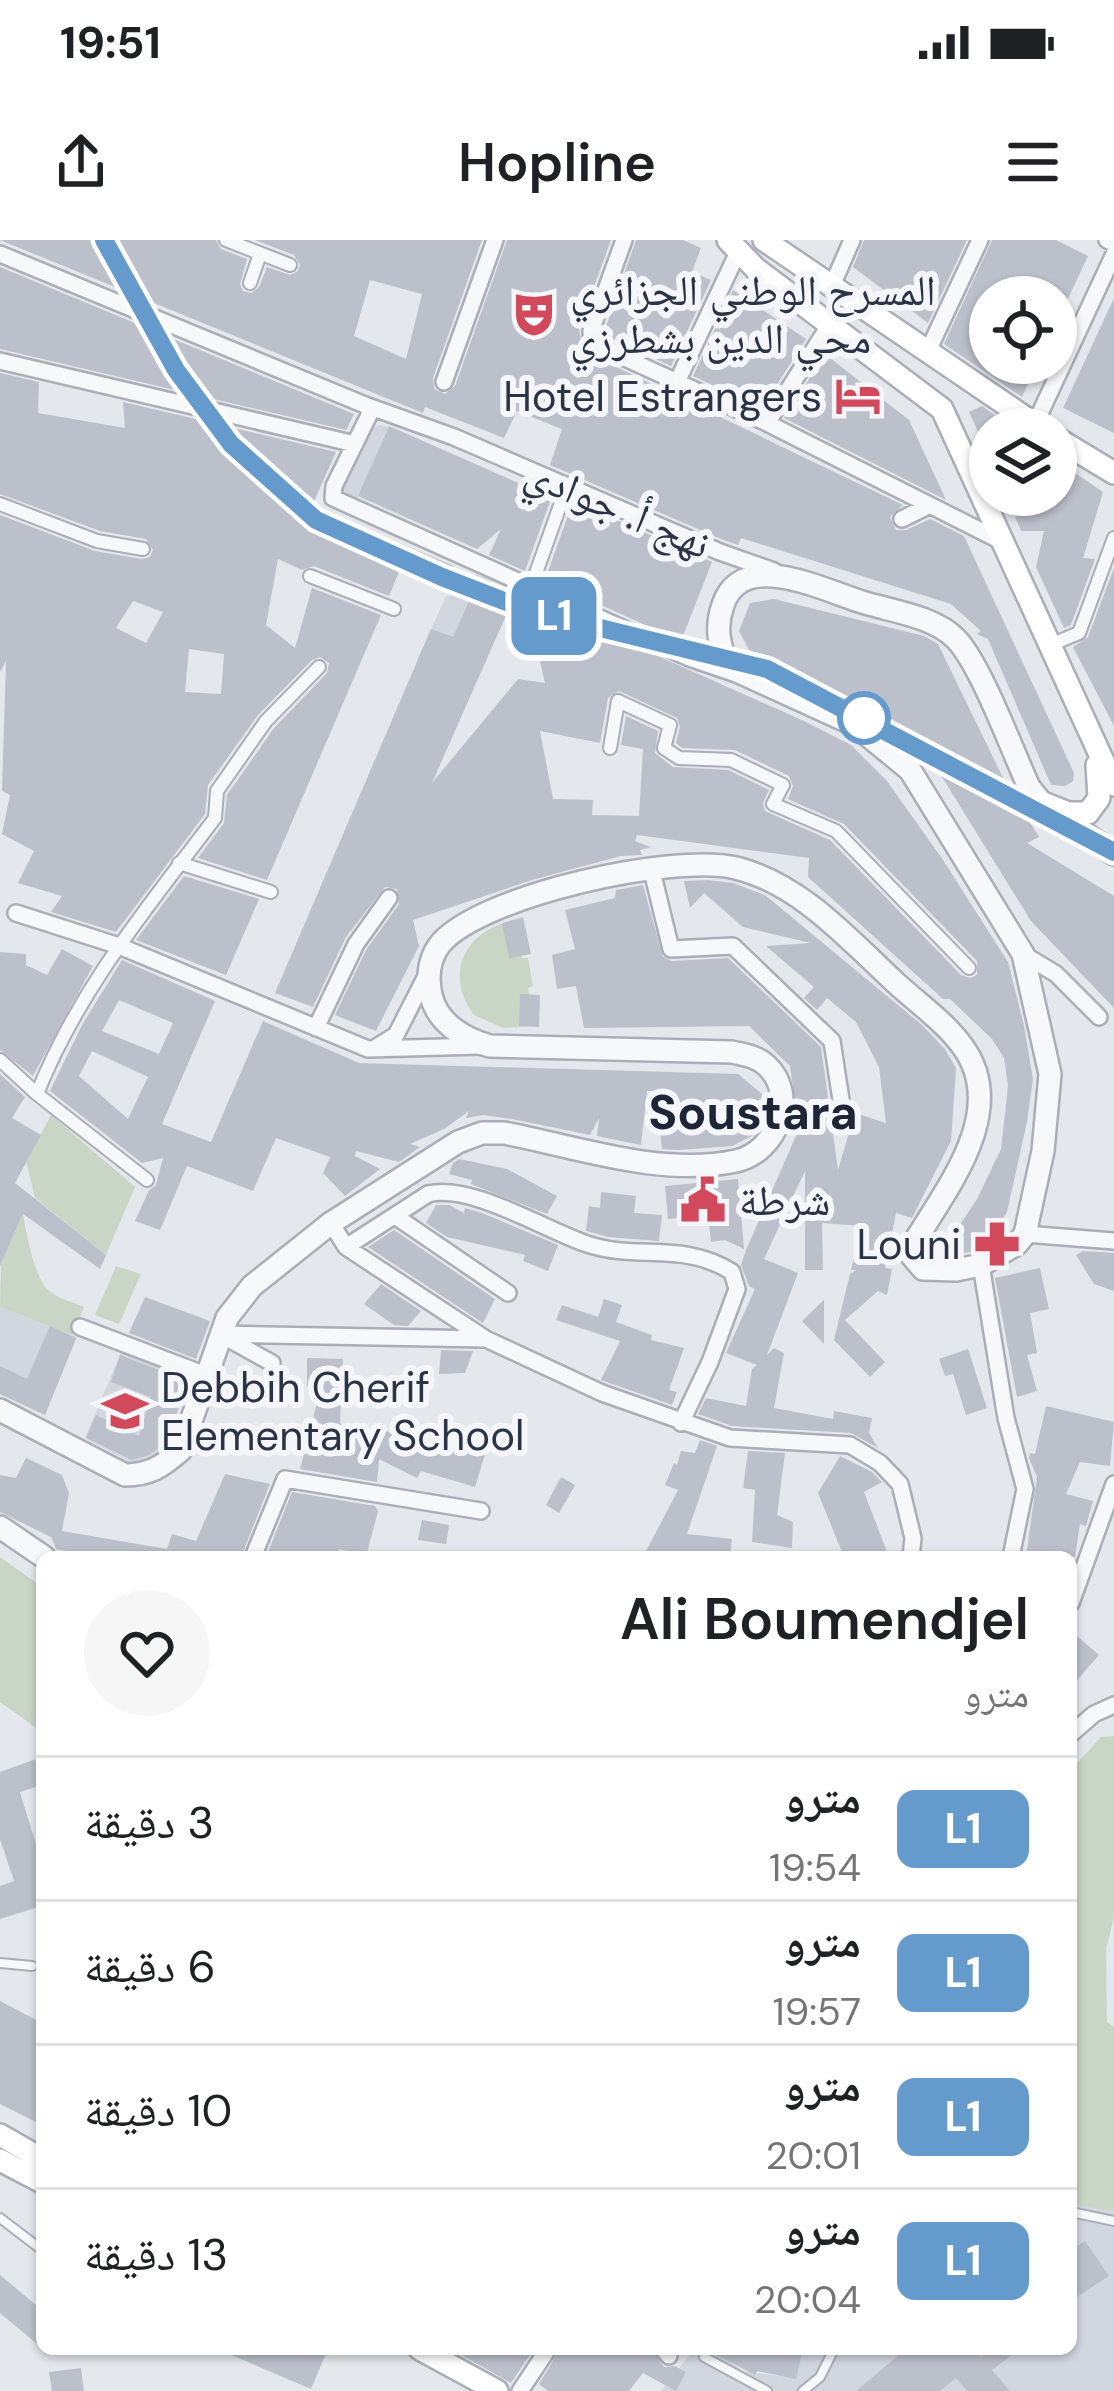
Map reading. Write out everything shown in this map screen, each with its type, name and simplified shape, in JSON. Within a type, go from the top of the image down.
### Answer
[{"type":"main road","points":[[764,240],[1010,408]]},
{"type":"main road","points":[[738,244],[830,324],[940,405],[1114,785]]},
{"type":"main road","points":[[1077,451],[1114,473]]},
{"type":"main road","points":[[1041,802],[1075,814],[1088,813],[1096,804],[1101,781],[1093,743]]},
{"type":"main road","points":[[1041,802],[1114,854]]},
{"type":"main road","points":[[0,2134],[36,2155]]},
{"type":"main road","points":[[0,2160],[36,2179]]},
{"type":"main road","points":[[431,2355],[497,2391]]},
{"type":"street","points":[[226,240],[290,265]]},
{"type":"street","points":[[444,382],[495,240]]},
{"type":"street","points":[[624,240],[591,331],[592,343],[767,422],[999,540]]},
{"type":"street","points":[[831,288],[852,240]]},
{"type":"street","points":[[927,353],[980,240]]},
{"type":"street","points":[[677,382],[738,244]]},
{"type":"street","name":"نهج أ. جوادي","points":[[0,254],[364,405],[454,437],[720,552],[873,606]]},
{"type":"street","points":[[250,283],[260,254]]},
{"type":"street","points":[[1046,408],[1114,254]]},
{"type":"street","points":[[767,422],[830,324]]},
{"type":"street","points":[[0,361],[355,444]]},
{"type":"street","points":[[364,405],[370,411],[334,486],[334,497],[689,658],[855,725],[910,770],[1023,954],[1050,1074],[1042,1150],[1025,1234],[981,1265],[922,1269],[912,1256],[912,1246],[966,1154],[977,1126],[980,1088],[963,1047],[845,937],[780,885],[718,865],[633,868],[530,898],[475,920],[446,938],[406,1020],[386,1044],[370,1049]]},
{"type":"street","points":[[531,586],[567,486]]},
{"type":"street","points":[[0,504],[98,541],[143,549]]},
{"type":"street","points":[[902,519],[930,505]]},
{"type":"street","points":[[1050,645],[1079,633],[1114,538]]},
{"type":"street","points":[[746,678],[728,667],[718,632],[722,608],[734,585],[751,575],[924,621],[957,640],[1029,787],[1041,802]]},
{"type":"street","points":[[310,576],[394,609]]},
{"type":"street","points":[[37,1094],[63,1032],[118,946],[215,818],[217,791],[266,721],[319,667]]},
{"type":"street","points":[[610,748],[618,701],[670,724],[664,748],[679,758],[731,760],[784,785],[773,804],[836,831],[969,968]]},
{"type":"street","points":[[179,863],[271,892]]},
{"type":"street","points":[[651,867],[671,949],[734,946],[832,1041],[841,1100]]},
{"type":"street","points":[[316,1028],[356,944],[389,898]]},
{"type":"street","points":[[0,1410],[108,1468],[125,1475],[146,1474],[181,1450],[220,1334],[252,1286],[332,1223],[458,1142],[482,1133],[504,1132],[649,1162],[713,1164],[755,1154],[777,1130],[782,1108],[770,1067],[731,1052],[490,1046],[370,1049],[118,946],[16,913]]},
{"type":"street","points":[[1023,954],[1056,974],[1099,1017]]},
{"type":"street","points":[[431,961],[429,988],[435,1008],[466,1038],[490,1046]]},
{"type":"street","points":[[0,1060],[147,1180]]},
{"type":"street","points":[[346,1247],[428,1194],[451,1192],[592,1246],[710,1258],[732,1272],[737,1289],[681,1423]]},
{"type":"street","points":[[395,1216],[508,1293]]},
{"type":"street","points":[[332,1223],[346,1247],[486,1340],[602,1393],[730,1438],[850,1445],[880,1463],[900,1484],[912,1551]]},
{"type":"street","points":[[1025,1234],[1109,1237]]},
{"type":"street","points":[[981,1265],[1006,1418],[1025,1489],[1012,1551]]},
{"type":"street","points":[[80,1327],[206,1375]]},
{"type":"street","points":[[220,1334],[486,1340]]},
{"type":"street","points":[[220,1334],[272,1363]]},
{"type":"street","points":[[255,1551],[285,1479],[481,1511]]},
{"type":"street","points":[[1077,1586],[1114,1484]]},
{"type":"street","points":[[0,1527],[36,1552]]},
{"type":"street","points":[[1077,1729],[1114,1705]]},
{"type":"street","points":[[520,2391],[544,2355]]},
{"type":"lane","points":[[0,1964],[32,1966]]},
{"type":"lane","points":[[1077,2213],[1114,2221]]},
{"type":"lane","points":[[0,2218],[36,2245]]},
{"type":"lane","points":[[803,2391],[820,2377],[831,2355]]},
{"type":"lane","points":[[704,2357],[767,2391]]},
{"type":"shaded area","points":[[379,425],[388,427],[357,500],[342,492],[366,433]]},
{"type":"shaded area","points":[[476,574],[509,587],[509,608],[417,661],[446,596]]},
{"type":"shaded area","points":[[0,1307],[77,1337],[45,1415],[0,1394]]},
{"type":"shaded area","points":[[122,1350],[190,1377],[163,1452],[131,1463],[85,1438]]},
{"type":"shaded area","points":[[1077,1856],[1102,2034],[1114,2044],[1114,2391],[661,2391],[689,2355],[722,2355],[743,2371],[786,2377],[793,2355],[1077,2355]]},
{"type":"green space","points":[[515,920],[533,986],[528,988],[533,1026],[503,1028],[474,1015],[460,984],[460,969],[472,943],[483,933]]},
{"type":"green space","points":[[51,1115],[135,1187],[106,1255],[35,1198],[26,1162]]},
{"type":"green space","points":[[23,1214],[43,1283],[55,1295],[84,1307],[72,1335],[0,1307],[1,1264]]},
{"type":"green space","points":[[116,1266],[141,1274],[119,1324],[95,1315]]},
{"type":"green space","points":[[0,1557],[36,1583],[36,1728],[0,1702]]},
{"type":"green space","points":[[1114,1736],[1114,1917],[1106,1949],[1107,2022],[1114,2027],[1114,2209],[1110,2210],[1077,2205],[1077,1763],[1101,1737]]},
{"type":"building","points":[[0,240],[216,240],[221,249],[247,259],[240,284],[251,293],[259,287],[267,267],[290,275],[300,265],[294,255],[255,240],[482,240],[433,378],[434,389],[445,394],[455,386],[507,240],[611,240],[579,328],[583,351],[903,505],[890,517],[896,530],[930,519],[964,536],[1074,773],[1073,781],[1051,785],[988,639],[977,634],[981,631],[951,604],[741,538],[738,545],[550,465],[562,429],[517,411],[504,438],[425,407],[423,413]],"holes":[[[370,280],[422,294],[406,359],[354,336]]]},
{"type":"building","points":[[636,240],[683,240],[701,248],[692,272],[711,280],[671,366],[603,335]]},
{"type":"building","points":[[864,240],[967,240],[928,323],[853,267]]},
{"type":"building","points":[[992,240],[1056,240],[1088,256],[1077,279],[975,276]]},
{"type":"building","points":[[0,267],[354,414],[346,430],[0,349]]},
{"type":"building","points":[[733,290],[806,339],[762,408],[693,376]]},
{"type":"building","points":[[969,290],[969,361],[944,344]]},
{"type":"building","points":[[1114,298],[1114,433],[1077,415],[1077,408],[1063,408]]},
{"type":"building","points":[[825,354],[909,420],[946,500],[784,418]]},
{"type":"building","points":[[0,373],[39,382],[38,413],[125,428],[123,402],[336,452],[312,506],[454,566],[447,573],[427,569],[425,574],[402,565],[389,596],[314,566],[302,570],[278,559],[266,625],[295,648],[312,588],[381,615],[267,880],[198,858],[224,823],[227,795],[274,728],[327,673],[329,663],[320,657],[258,715],[208,785],[205,814],[116,932],[51,912],[62,896],[18,883],[34,851],[2,834],[10,795],[2,791],[6,661],[0,672],[0,515],[95,551],[142,559],[153,550],[146,539],[100,531],[0,494]],"holes":[[[133,601],[163,612],[146,643],[116,628]],[[189,649],[224,654],[221,694],[185,692]]]},
{"type":"building","points":[[1003,384],[1028,384],[1022,397]]},
{"type":"building","points":[[389,426],[541,493],[542,488],[553,493],[525,571],[489,555],[501,529],[477,549],[358,496]]},
{"type":"building","points":[[1077,474],[1103,492],[1083,558],[1095,559],[1071,625],[1064,628],[1036,567],[1044,531],[1021,531],[1015,516],[1077,516]]},
{"type":"building","points":[[573,501],[712,562],[681,641],[545,580]]},
{"type":"building","points":[[1114,568],[1114,726],[1073,647],[1088,637]]},
{"type":"building","points":[[480,577],[516,593],[432,783],[518,679],[545,683],[525,597],[804,721],[851,745],[887,781],[1008,962],[1024,1026],[1033,1079],[1027,1122],[1007,1212],[988,1244],[952,1255],[927,1251],[957,1229],[1001,1149],[1008,1086],[1004,1058],[992,1039],[950,999],[943,999],[808,877],[809,858],[637,835],[635,841],[651,847],[640,850],[642,855],[621,856],[532,880],[413,920],[419,946],[376,1031],[335,1015],[366,950],[399,904],[397,889],[385,887],[346,937],[313,1007],[275,993],[431,629],[453,637]],"holes":[[[619,691],[677,718],[676,743],[682,748],[735,750],[789,776],[793,786],[788,799],[844,824],[977,961],[977,975],[961,975],[830,840],[765,811],[769,790],[728,770],[673,767],[655,753],[658,731],[626,716],[621,745],[643,749],[639,816],[592,815],[593,800],[553,799],[540,731],[600,743],[608,698]]]},
{"type":"building","points":[[774,599],[924,636],[938,644],[1005,782],[1039,837],[1027,843],[1114,896],[1114,1008],[1031,921],[926,751],[871,710],[749,650],[739,631],[750,603]]},
{"type":"building","points":[[184,876],[259,899],[226,975],[136,940]]},
{"type":"building","points":[[684,881],[733,883],[765,895],[922,1025],[956,1068],[951,1141],[912,1218],[896,1213],[885,1268],[892,1269],[887,1295],[878,1291],[845,1320],[885,1362],[870,1377],[834,1340],[850,1274],[856,1270],[851,1270],[862,1226],[822,1223],[823,1270],[805,1270],[805,1171],[764,1259],[798,1273],[767,1355],[774,1348],[784,1353],[774,1408],[833,1419],[834,1411],[872,1418],[869,1433],[878,1448],[851,1433],[732,1426],[698,1414],[706,1398],[746,1406],[752,1369],[757,1365],[726,1353],[755,1289],[749,1286],[741,1265],[799,1129],[790,1066],[749,1026],[584,1028],[576,986],[557,989],[552,955],[575,949],[565,910],[615,898],[616,890],[643,885],[663,957],[672,961],[728,958],[821,1047],[838,1170],[855,1113],[886,1123],[879,1067],[856,1022],[827,998],[817,1010],[804,998],[814,987],[766,946],[811,943],[743,927],[704,893],[690,908]]},
{"type":"building","points":[[523,917],[531,954],[509,958],[502,923]]},
{"type":"building","points":[[62,949],[93,966],[33,1076],[0,1050],[0,952],[26,954],[26,965],[47,975]]},
{"type":"building","points":[[122,960],[215,1001],[162,1124],[211,1142],[263,1021],[359,1063],[738,1074],[762,1094],[763,1120],[752,1136],[732,1146],[679,1150],[662,1149],[656,1091],[647,1091],[641,1145],[597,1136],[599,1118],[590,1135],[483,1115],[466,1118],[469,1111],[410,1144],[420,1147],[399,1162],[356,1151],[355,1156],[380,1169],[345,1196],[323,1173],[330,1157],[276,1138],[253,1191],[187,1166],[160,1230],[135,1221],[156,1185],[163,1158],[142,1163],[50,1091],[82,1025]],"holes":[[[119,1000],[173,1023],[159,1054],[102,1031]],[[92,1051],[148,1077],[128,1119],[79,1076]]]},
{"type":"building","points":[[520,994],[540,995],[539,1027],[519,1026]]},
{"type":"building","points":[[0,1074],[25,1097],[12,1118],[41,1135],[15,1183],[106,1255],[100,1269],[23,1214],[0,1266]]},
{"type":"building","points":[[459,1159],[507,1169],[557,1196],[547,1214],[449,1174]]},
{"type":"building","name":"شرطة","points":[[738,1179],[744,1249],[725,1240],[711,1242],[708,1215],[668,1219],[665,1186]]},
{"type":"building","points":[[601,1192],[636,1196],[634,1213],[662,1215],[659,1241],[586,1231],[589,1206],[600,1208]]},
{"type":"building","points":[[436,1205],[482,1213],[558,1245],[548,1271],[523,1261],[525,1255],[447,1237],[426,1223]]},
{"type":"building","points":[[394,1230],[495,1299],[483,1323],[368,1247]]},
{"type":"building","points":[[1083,1251],[1114,1253],[1114,1291],[1094,1284],[1076,1255]]},
{"type":"building","points":[[1040,1268],[1049,1309],[1030,1313],[1037,1353],[1027,1355],[1037,1391],[1017,1397],[995,1278]]},
{"type":"building","points":[[381,1284],[421,1311],[408,1326],[394,1325],[364,1304]]},
{"type":"building","points":[[145,1297],[210,1321],[196,1359],[129,1333]]},
{"type":"building","points":[[604,1299],[622,1305],[616,1322],[652,1335],[651,1340],[684,1348],[669,1390],[677,1392],[672,1405],[601,1380],[620,1341],[556,1320],[562,1305],[598,1317]]},
{"type":"building","points":[[824,1300],[824,1344],[802,1321]]},
{"type":"building","points":[[50,1326],[76,1338],[45,1415],[0,1394],[0,1366],[27,1379]]},
{"type":"building","points":[[968,1349],[987,1408],[966,1415],[953,1374],[945,1376],[939,1359]]},
{"type":"building","points":[[441,1350],[473,1351],[465,1373],[439,1374]]},
{"type":"building","points":[[120,1355],[188,1381],[167,1442],[132,1460],[86,1438],[96,1415],[139,1436],[151,1397],[111,1382]]},
{"type":"building","points":[[307,1358],[343,1359],[340,1423],[380,1442],[386,1431],[436,1456],[446,1434],[486,1451],[475,1487],[421,1471],[417,1478],[379,1459],[377,1482],[300,1469],[321,1387],[307,1387]]},
{"type":"building","points":[[1046,1406],[1114,1422],[1110,1466],[1080,1462],[1066,1494],[1093,1501],[1086,1526],[1080,1524],[1076,1551],[1027,1551],[1037,1477],[1029,1458],[1030,1453],[1035,1454]]},
{"type":"building","points":[[700,1440],[717,1446],[687,1534],[732,1539],[731,1551],[646,1551],[678,1490],[665,1485],[674,1463],[677,1465],[681,1451],[695,1453]]},
{"type":"building","points":[[748,1451],[785,1453],[777,1515],[793,1522],[792,1548],[752,1542],[755,1490],[743,1488]]},
{"type":"building","points":[[840,1456],[872,1472],[882,1482],[864,1492],[887,1551],[842,1551],[818,1493]]},
{"type":"building","points":[[26,1458],[62,1475],[69,1493],[62,1531],[167,1549],[172,1534],[196,1541],[225,1474],[270,1484],[243,1551],[67,1551],[56,1549],[51,1537],[0,1512],[0,1475],[16,1478]]},
{"type":"building","points":[[561,1477],[575,1485],[559,1513],[546,1505]]},
{"type":"building","points":[[292,1492],[375,1506],[378,1511],[367,1551],[268,1551]]},
{"type":"building","points":[[422,1520],[449,1525],[446,1544],[418,1540]]},
{"type":"building","points":[[1077,1636],[1099,1655],[1077,1680]]},
{"type":"building","points":[[36,1759],[36,1787],[20,1792],[36,1844],[36,1908],[0,1919],[0,1886],[14,1881],[0,1839],[0,1772]]},
{"type":"building","points":[[0,2001],[36,2020],[36,2122],[0,2104]]},
{"type":"building","points":[[1085,2241],[1109,2276],[1077,2297],[1077,2246]]},
{"type":"building","points":[[0,2275],[36,2305],[36,2343],[0,2313]]},
{"type":"building","points":[[231,2355],[325,2355],[311,2389]]},
{"type":"building","points":[[462,2355],[530,2355],[511,2383]]},
{"type":"building","points":[[556,2355],[655,2355],[664,2367],[686,2372],[676,2391],[643,2373],[629,2391],[548,2391],[539,2384]]},
{"type":"building","points":[[717,2355],[802,2355],[796,2379],[757,2371],[755,2375]]},
{"type":"building","points":[[899,2355],[1012,2355],[992,2370],[1010,2391],[967,2391],[956,2378],[940,2391],[856,2391]]},
{"type":"building","points":[[81,2368],[84,2391],[52,2391],[49,2372]]},
{"type":"metro line","name":"L1","points":[[104,240],[176,370],[231,444],[316,520],[527,610],[767,669],[1114,852]]},
{"type":"place","name":"المسرح الوطني الجزائري محي الدين بشطرزي","points":[[534,314]]},
{"type":"place","name":"Hotel Estrangers","points":[[858,396]]},
{"type":"place","name":"شرطة","points":[[703,1200]]},
{"type":"place","name":"Louni","points":[[997,1244]]},
{"type":"place","name":"Debbih Cherif Elementary School","points":[[125,1411]]},
{"type":"district","name":"Soustara","points":[[753,1112]]}]
